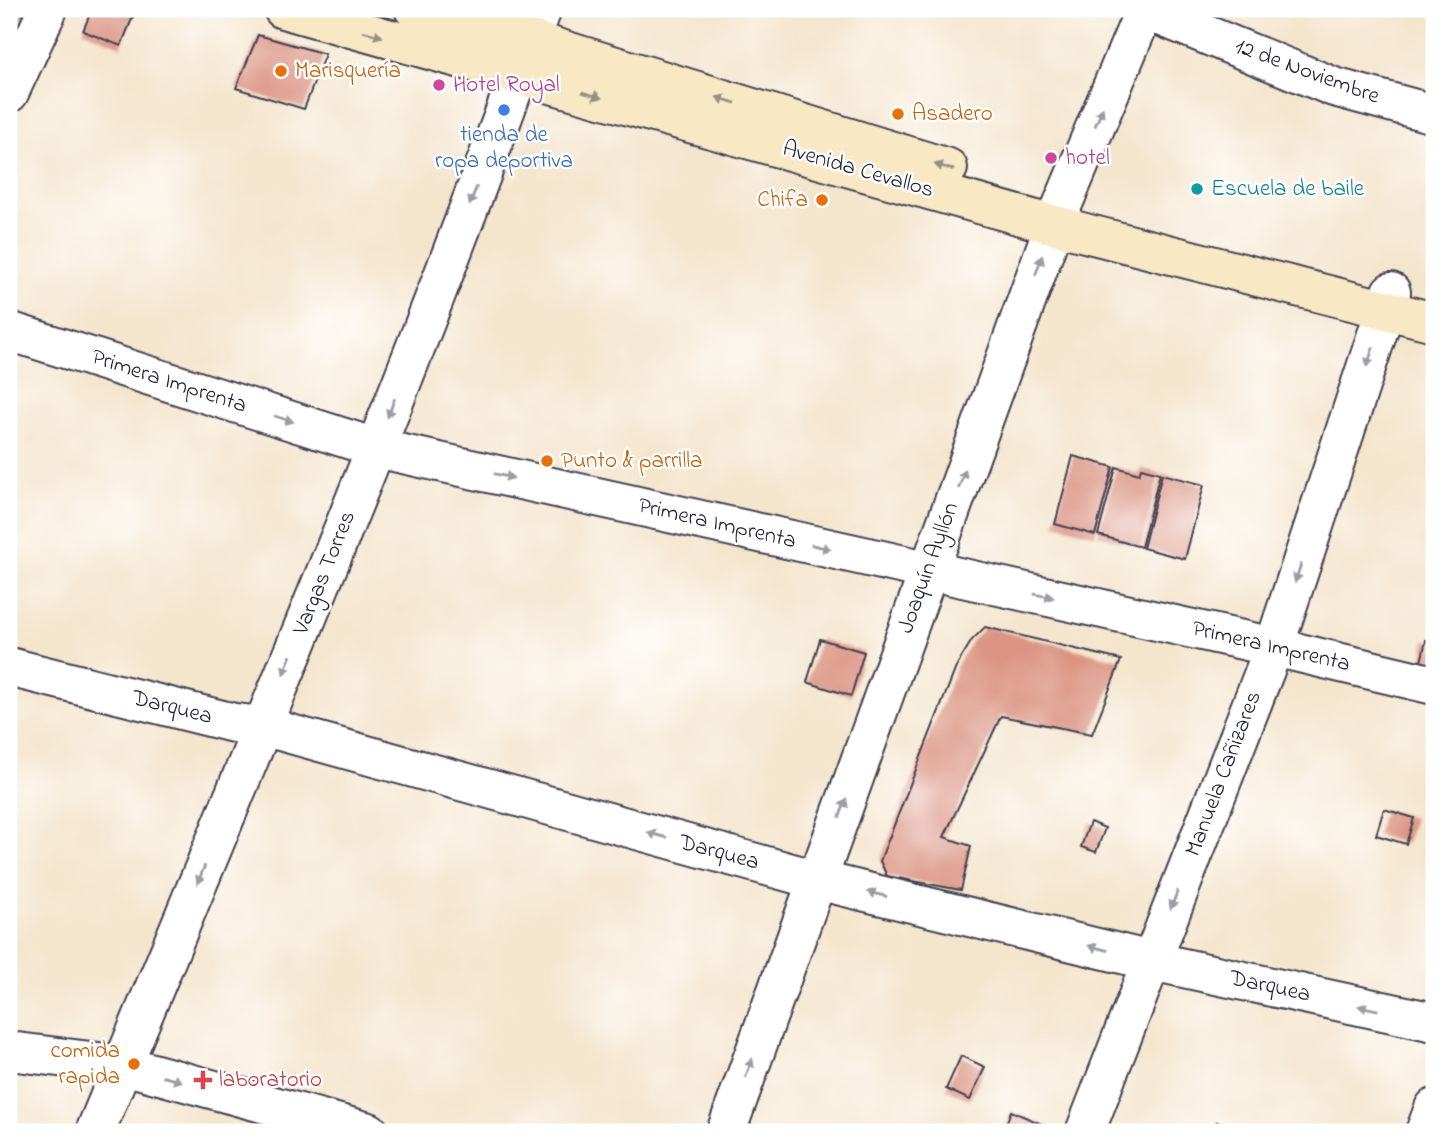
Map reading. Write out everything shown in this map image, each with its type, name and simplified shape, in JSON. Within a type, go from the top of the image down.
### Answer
[{"type":"main road","name":"Avenida Cevallos","points":[[283,9],[531,41]]},
{"type":"main road","name":"Avenida Cevallos","points":[[414,9],[531,41],[1058,214],[1388,301],[1434,322]]},
{"type":"main road","name":"Avenida Cevallos","points":[[1388,301],[1434,303]]},
{"type":"street","points":[[9,93],[48,9]]},
{"type":"street","name":"12 de Noviembre","points":[[1144,9],[1334,87],[1434,114]]},
{"type":"street","name":"Joaquín Ayllón","points":[[726,1132],[1058,214],[1144,9]]},
{"type":"street","name":"Vargas Torres","points":[[95,1132],[376,448],[531,41]]},
{"type":"street","name":"Manuela Cañizares","points":[[1086,1132],[1274,647],[1388,301]]},
{"type":"street","name":"Primera Imprenta","points":[[9,331],[376,448],[1274,647],[1434,685]]},
{"type":"street","name":"Darquea","points":[[9,667],[234,723],[262,726],[817,880],[1151,961],[1434,1023]]},
{"type":"street","points":[[9,1051],[123,1065],[369,1132]]},
{"type":"street","points":[[1425,1132],[1434,1108]]},
{"type":"building","points":[[9,9],[40,9],[9,86]]},
{"type":"building","points":[[92,9],[136,9],[121,46],[83,31]]},
{"type":"building","name":"Marisquería","points":[[258,35],[325,54],[304,109],[236,88]]},
{"type":"building","points":[[1073,456],[1113,467],[1095,535],[1055,524]]},
{"type":"building","points":[[1116,467],[1139,474],[1141,468],[1160,473],[1141,547],[1098,535]]},
{"type":"building","points":[[1162,474],[1204,485],[1185,559],[1143,548]]},
{"type":"building","points":[[985,627],[1121,660],[1092,734],[1001,716],[944,837],[971,846],[961,890],[887,876],[880,861],[957,665],[972,640]]},
{"type":"building","points":[[820,639],[864,652],[851,696],[807,682]]},
{"type":"building","points":[[1426,640],[1434,643],[1434,665],[1421,662]]},
{"type":"building","points":[[1384,809],[1414,818],[1406,844],[1376,835]]},
{"type":"building","points":[[1090,822],[1105,828],[1096,852],[1081,847]]},
{"type":"building","points":[[961,1056],[985,1067],[970,1100],[946,1089]]},
{"type":"building","points":[[1011,1111],[1044,1125],[1041,1132],[1003,1132]]},
{"type":"building","points":[[1217,1122],[1229,1128],[1227,1132],[1213,1132]]},
{"type":"place","name":"Marisquería","points":[[281,71]]},
{"type":"place","name":"Hotel Royal","points":[[439,85]]},
{"type":"place","name":"tienda de ropa deportiva","points":[[504,110]]},
{"type":"place","name":"Asadero","points":[[898,114]]},
{"type":"place","name":"hotel","points":[[1051,158]]},
{"type":"place","name":"Escuela de baile","points":[[1197,189]]},
{"type":"place","name":"Chifa","points":[[822,200]]},
{"type":"place","name":"Punto & parrilla","points":[[547,461]]},
{"type":"place","name":"comida rapida","points":[[134,1064]]},
{"type":"place","name":"laboratorio","points":[[203,1080]]}]
